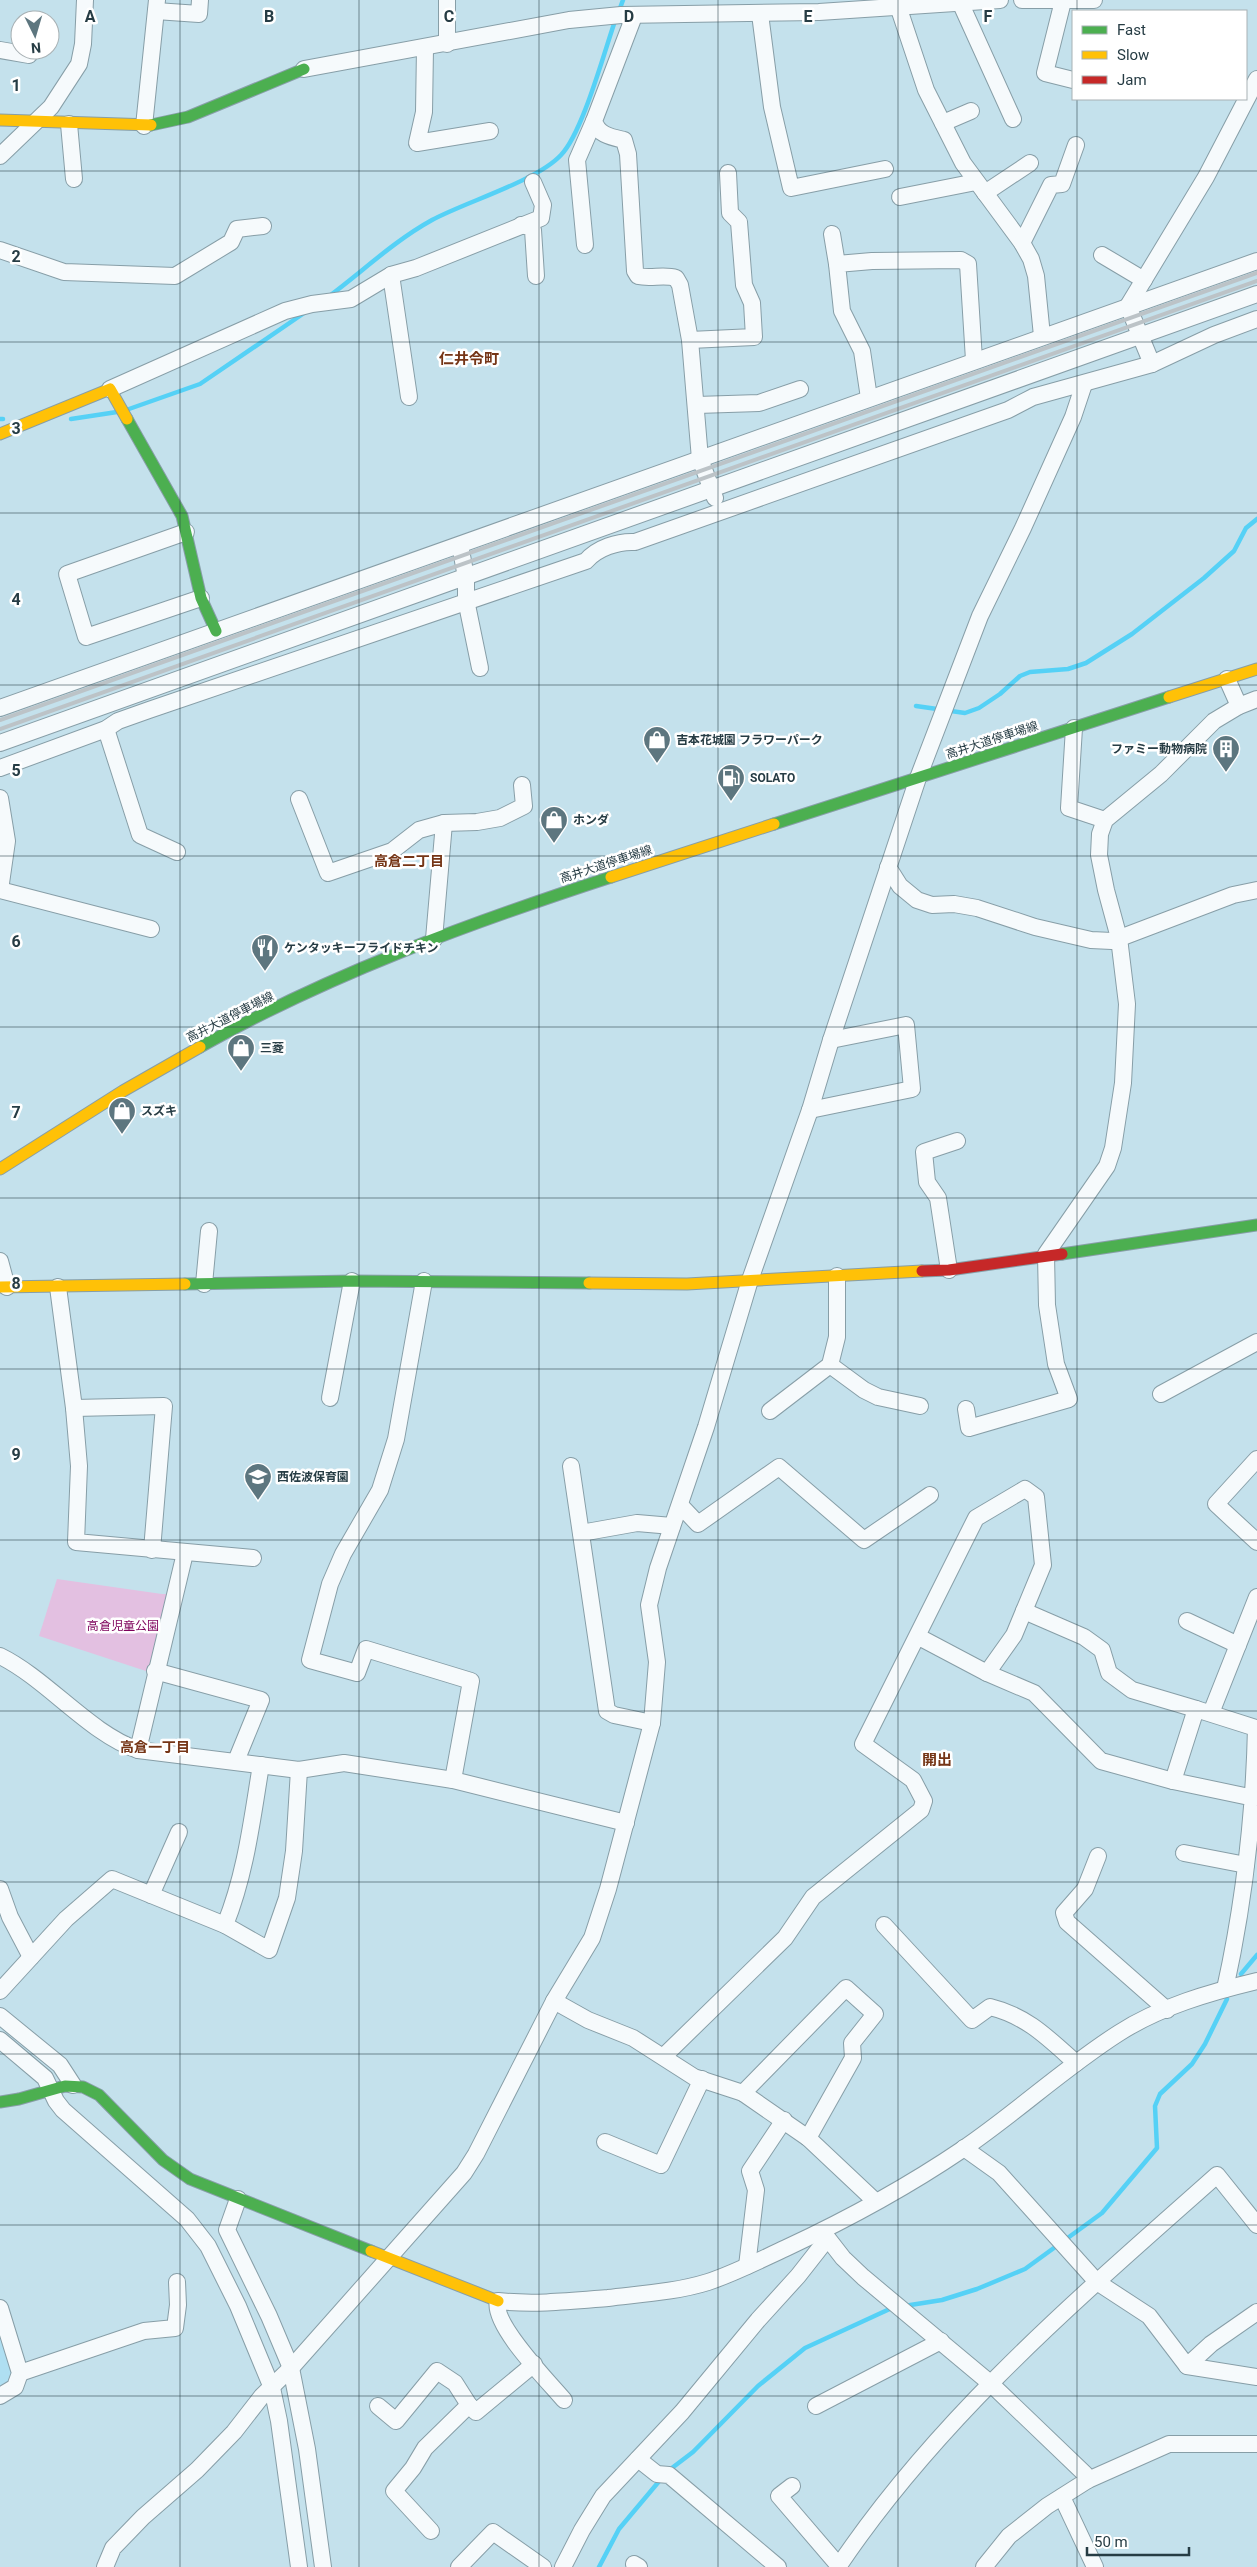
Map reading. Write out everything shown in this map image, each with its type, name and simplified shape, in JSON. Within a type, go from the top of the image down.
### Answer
[{"type":"street","points":[[0,156],[51,107],[78,64],[83,44],[85,0]]},
{"type":"street","points":[[144,126],[156,5],[198,14],[200,0]]},
{"type":"street","points":[[447,0],[447,44]]},
{"type":"street","points":[[0,120],[144,126],[188,117],[304,70],[569,20],[622,15],[760,14],[816,6],[1000,0]]},
{"type":"street","points":[[1022,0],[1094,0]]},
{"type":"street","points":[[1063,1],[1046,73],[1072,80]]},
{"type":"street","points":[[960,2],[1013,119]]},
{"type":"street","points":[[896,3],[926,90],[963,163],[1022,243],[1036,276],[1042,336]]},
{"type":"street","points":[[760,14],[772,107],[791,188],[885,169]]},
{"type":"street","points":[[585,246],[577,160],[594,121],[622,15]]},
{"type":"street","points":[[425,48],[424,112],[416,143],[490,131]]},
{"type":"street","points":[[1247,98],[1257,79]]},
{"type":"street","points":[[1128,306],[1206,177],[1246,100]]},
{"type":"street","points":[[943,123],[971,111]]},
{"type":"street","points":[[594,121],[596,129],[600,132],[624,140],[628,154],[635,271],[638,276],[644,278],[669,275],[676,278],[690,340],[697,405],[700,459],[721,512]]},
{"type":"street","points":[[70,124],[74,179]]},
{"type":"street","points":[[1022,243],[1051,185],[1062,184],[1076,145]]},
{"type":"street","points":[[900,197],[980,188],[1030,162]]},
{"type":"street","points":[[690,340],[754,337],[752,303],[744,285],[739,222],[730,213],[728,173]]},
{"type":"street","points":[[0,434],[110,389],[285,312],[312,304],[329,304],[351,299],[391,275],[416,268],[541,218],[543,205],[533,182]]},
{"type":"street","points":[[521,225],[529,226],[533,230],[536,276]]},
{"type":"street","points":[[0,250],[64,272],[175,276],[231,242],[237,229],[263,226]]},
{"type":"street","points":[[832,234],[842,311],[862,351],[869,398]]},
{"type":"street","points":[[1102,255],[1144,280]]},
{"type":"street","points":[[837,264],[872,261],[961,260],[968,264],[974,360]]},
{"type":"street","points":[[0,708],[974,360],[1257,261]]},
{"type":"street","points":[[391,275],[409,398]]},
{"type":"street","points":[[0,743],[1257,294]]},
{"type":"street","points":[[1128,306],[1152,364]]},
{"type":"street","points":[[0,768],[106,729],[118,722],[149,710],[466,600],[586,561],[594,552],[625,542],[635,542],[721,512],[1008,410],[1033,397],[1152,364],[1214,335],[1257,319]]},
{"type":"street","points":[[104,2567],[113,2548],[143,2517],[197,2470],[234,2432],[262,2396],[291,2368],[464,2173],[476,2154],[554,2001],[592,1938],[626,1823],[652,1723],[657,1662],[650,1605],[658,1568],[706,1427],[750,1280],[810,1110],[831,1040],[918,778],[980,616],[1023,528],[1073,417],[1084,384]]},
{"type":"street","points":[[110,389],[182,516],[201,598],[216,631]]},
{"type":"street","points":[[697,405],[759,403],[800,389]]},
{"type":"street","points":[[186,532],[67,574],[86,637],[201,598]]},
{"type":"street","points":[[460,545],[466,577],[466,600],[480,668]]},
{"type":"street","name":"高井大道停車場線","points":[[0,1169],[54,1133],[193,1050],[337,979],[434,939],[569,890],[1257,669]]},
{"type":"street","points":[[1226,679],[1239,706]]},
{"type":"street","points":[[966,1409],[969,1428],[1069,1399],[1056,1364],[1047,1305],[1046,1254],[1107,1166],[1113,1148],[1123,1083],[1127,1004],[1119,938],[1099,855],[1100,834],[1105,820],[1161,774],[1214,721],[1239,706],[1257,699]]},
{"type":"street","points":[[1074,728],[1069,808],[1105,820]]},
{"type":"street","points":[[106,729],[140,836],[177,852]]},
{"type":"street","points":[[299,799],[328,873],[392,851],[419,830],[444,823],[478,822],[500,818],[524,806],[522,785]]},
{"type":"street","points":[[0,798],[7,841],[0,890],[151,929]]},
{"type":"street","points":[[434,939],[444,823]]},
{"type":"street","points":[[888,867],[900,886],[917,900],[932,905],[954,904],[977,908],[1034,928],[1091,940],[1112,941],[1233,895],[1257,890]]},
{"type":"street","points":[[810,1110],[912,1089],[906,1024],[831,1040]]},
{"type":"street","points":[[949,1270],[938,1198],[927,1182],[924,1152],[957,1141]]},
{"type":"street","points":[[0,1261],[3,1287],[352,1281],[687,1284],[949,1270],[1046,1254],[1257,1225]]},
{"type":"street","points":[[204,1284],[209,1231]]},
{"type":"street","points":[[770,1411],[830,1365],[837,1337],[837,1276]]},
{"type":"street","points":[[330,1398],[352,1281]]},
{"type":"street","points":[[424,1281],[396,1439],[380,1490],[343,1554],[330,1584],[310,1660],[357,1673],[366,1650],[471,1681],[453,1780]]},
{"type":"street","points":[[58,1287],[74,1408],[79,1466],[76,1542],[253,1558]]},
{"type":"street","points":[[1161,1394],[1257,1342]]},
{"type":"street","points":[[830,1365],[864,1390],[878,1397],[920,1406]]},
{"type":"street","points":[[74,1408],[164,1406],[152,1550]]},
{"type":"street","points":[[1257,1459],[1216,1504],[1257,1542]]},
{"type":"street","points":[[571,1466],[607,1710],[614,1714],[652,1723]]},
{"type":"street","points":[[680,1505],[698,1524],[779,1467],[864,1540],[930,1494]]},
{"type":"street","points":[[664,2056],[785,1938],[813,1898],[921,1810],[924,1801],[913,1780],[863,1744],[976,1518],[1025,1489],[1036,1497],[1043,1564],[1014,1636],[987,1673]]},
{"type":"street","points":[[581,1533],[637,1523],[672,1526]]},
{"type":"street","points":[[138,1750],[155,1671],[179,1583],[184,1553]]},
{"type":"street","points":[[1173,1781],[1204,1711],[1238,1644],[1257,1597]]},
{"type":"street","points":[[1024,1611],[1084,1637],[1102,1650],[1109,1673],[1132,1690],[1256,1728],[1254,1798],[1235,1941],[1225,1989]]},
{"type":"street","points":[[1187,1620],[1238,1644]]},
{"type":"street","points":[[917,1636],[987,1673],[1034,1693],[1101,1761],[1173,1781],[1254,1798]]},
{"type":"street","points":[[0,1656],[17,1664],[91,1722],[128,1746],[138,1750],[299,1770],[344,1763],[453,1780],[626,1823]]},
{"type":"street","points":[[155,1671],[261,1700],[236,1761]]},
{"type":"street","points":[[225,1924],[237,1896],[246,1856],[261,1765]]},
{"type":"street","points":[[0,1991],[66,1919],[112,1879],[225,1924],[269,1950],[287,1898],[294,1851],[299,1770]]},
{"type":"street","points":[[152,1895],[179,1832]]},
{"type":"street","points":[[1184,1853],[1246,1865]]},
{"type":"street","points":[[1098,1856],[1085,1889],[1064,1913],[1067,1922],[1167,2010]]},
{"type":"street","points":[[0,1889],[10,1917],[31,1957]]},
{"type":"street","points":[[884,1925],[972,2020],[990,2008],[1012,2012],[1033,2025],[1076,2063]]},
{"type":"street","points":[[0,2102],[15,2102],[73,2085],[86,2088],[99,2095],[163,2160],[190,2179],[390,2257],[472,2293],[498,2301],[523,2304],[550,2303],[650,2294],[706,2283],[824,2235],[875,2201],[915,2181],[964,2148],[1076,2063],[1121,2032],[1167,2010],[1225,1989],[1257,1981]]},
{"type":"street","points":[[743,2093],[846,1988],[875,2014],[852,2042],[853,2058],[808,2138]]},
{"type":"street","points":[[554,2001],[588,2020],[633,2038],[664,2056],[694,2077],[743,2093],[808,2138],[875,2201]]},
{"type":"street","points":[[0,2016],[60,2065],[73,2085]]},
{"type":"street","points":[[0,2040],[45,2078],[63,2110],[186,2219],[208,2246],[238,2306],[272,2388],[279,2421],[299,2567]]},
{"type":"street","points":[[605,2142],[661,2165],[702,2079]]},
{"type":"street","points":[[747,2266],[756,2190],[750,2171],[784,2120]]},
{"type":"street","points":[[964,2148],[999,2173],[1097,2282],[1149,2316],[1187,2366],[1257,2377]]},
{"type":"street","points":[[792,2486],[779,2496],[839,2566],[934,2442],[990,2384],[1097,2282],[1217,2175],[1257,2225]]},
{"type":"street","points":[[238,2199],[227,2230],[270,2316],[291,2368],[307,2449],[323,2567]]},
{"type":"street","points":[[824,2235],[863,2277],[990,2384],[1085,2474],[1088,2480]]},
{"type":"street","points":[[563,2567],[582,2530],[603,2496],[682,2412],[758,2320],[798,2276],[824,2235]]},
{"type":"street","points":[[20,2373],[144,2331],[175,2328],[178,2305],[176,2282]]},
{"type":"street","points":[[498,2301],[496,2308],[500,2318],[564,2400]]},
{"type":"street","points":[[0,2308],[20,2373],[15,2387],[0,2396]]},
{"type":"street","points":[[1187,2366],[1211,2344],[1257,2312]]},
{"type":"street","points":[[816,2406],[941,2341]]},
{"type":"street","points":[[378,2406],[396,2421],[437,2372],[455,2383],[469,2405],[476,2412],[534,2364]]},
{"type":"street","points":[[431,2531],[394,2491],[413,2468],[425,2448],[469,2405]]},
{"type":"street","points":[[984,2567],[1009,2536],[1088,2480],[1169,2444],[1257,2444]]},
{"type":"street","points":[[638,2459],[657,2474],[669,2475],[778,2567]]},
{"type":"street","points":[[1062,2497],[1095,2567]]},
{"type":"street","points":[[459,2567],[493,2532],[543,2567]]},
{"type":"shaded area","points":[[0,2329],[14,2373],[7,2387],[0,2391]]},
{"type":"green space","name":"高倉児童公園","points":[[57,1579],[162,1594],[176,1594],[155,1674],[39,1636]]},
{"type":"waterway","points":[[619,11],[623,0]]},
{"type":"waterway","points":[[328,297],[418,228],[446,213],[535,174],[550,165],[561,155],[569,144],[585,111],[616,18]]},
{"type":"waterway","points":[[129,409],[200,384],[307,311]]},
{"type":"waterway","points":[[71,419],[117,412]]},
{"type":"waterway","points":[[916,706],[965,713],[979,708],[1000,694],[1020,676],[1030,672],[1068,669],[1086,663],[1132,634],[1204,578],[1234,551],[1246,528],[1257,519]]},
{"type":"waterway","points":[[1241,1974],[1257,1955]]},
{"type":"waterway","points":[[904,2306],[942,2300],[977,2289],[1025,2269],[1102,2213],[1157,2148],[1155,2106],[1160,2094],[1192,2064],[1205,2044],[1227,1999]]},
{"type":"waterway","points":[[668,2471],[693,2452],[758,2386],[805,2348],[894,2307]]},
{"type":"waterway","points":[[599,2567],[619,2529],[661,2479]]},
{"type":"railway","points":[[0,720],[1257,273]]},
{"type":"railway","points":[[0,729],[1257,281]]},
{"type":"traffic: fast","points":[[151,125],[188,117],[304,69]]},
{"type":"traffic: fast","points":[[127,419],[182,516],[201,598],[216,631]]},
{"type":"traffic: fast","points":[[774,824],[1169,697]]},
{"type":"traffic: fast","points":[[200,1047],[299,996],[350,973],[453,932],[611,877]]},
{"type":"traffic: fast","points":[[1062,1254],[1257,1225]]},
{"type":"traffic: fast","points":[[185,1284],[352,1281],[589,1283]]},
{"type":"traffic: fast","points":[[0,2102],[19,2099],[65,2086],[83,2087],[99,2095],[163,2160],[190,2179],[371,2251]]},
{"type":"traffic: slow","points":[[0,120],[151,125]]},
{"type":"traffic: slow","points":[[0,434],[110,389],[127,419]]},
{"type":"traffic: slow","points":[[1169,697],[1257,669]]},
{"type":"traffic: slow","points":[[611,877],[774,824]]},
{"type":"traffic: slow","points":[[0,1169],[123,1091],[200,1047]]},
{"type":"traffic: slow","points":[[589,1283],[687,1284],[922,1271]]},
{"type":"traffic: slow","points":[[0,1287],[185,1284]]},
{"type":"traffic: slow","points":[[371,2251],[498,2301]]},
{"type":"traffic: jam","points":[[922,1271],[949,1270],[1062,1254]]},
{"type":"place","name":"吉本花城園 フラワーパーク","points":[[657,764]]},
{"type":"place","name":"ファミー動物病院","points":[[1226,773]]},
{"type":"place","name":"SOLATO","points":[[731,802]]},
{"type":"place","name":"ホンダ","points":[[554,844]]},
{"type":"place","name":"ケンタッキーフライドチキン","points":[[265,972]]},
{"type":"place","name":"三菱","points":[[241,1072]]},
{"type":"place","name":"スズキ","points":[[122,1135]]},
{"type":"place","name":"西佐波保育園","points":[[258,1501]]},
{"type":"district","name":"仁井令町","points":[[469,359]]},
{"type":"district","name":"高倉二丁目","points":[[409,861]]},
{"type":"district","name":"高倉一丁目","points":[[155,1747]]},
{"type":"district","name":"開出","points":[[937,1760]]}]
